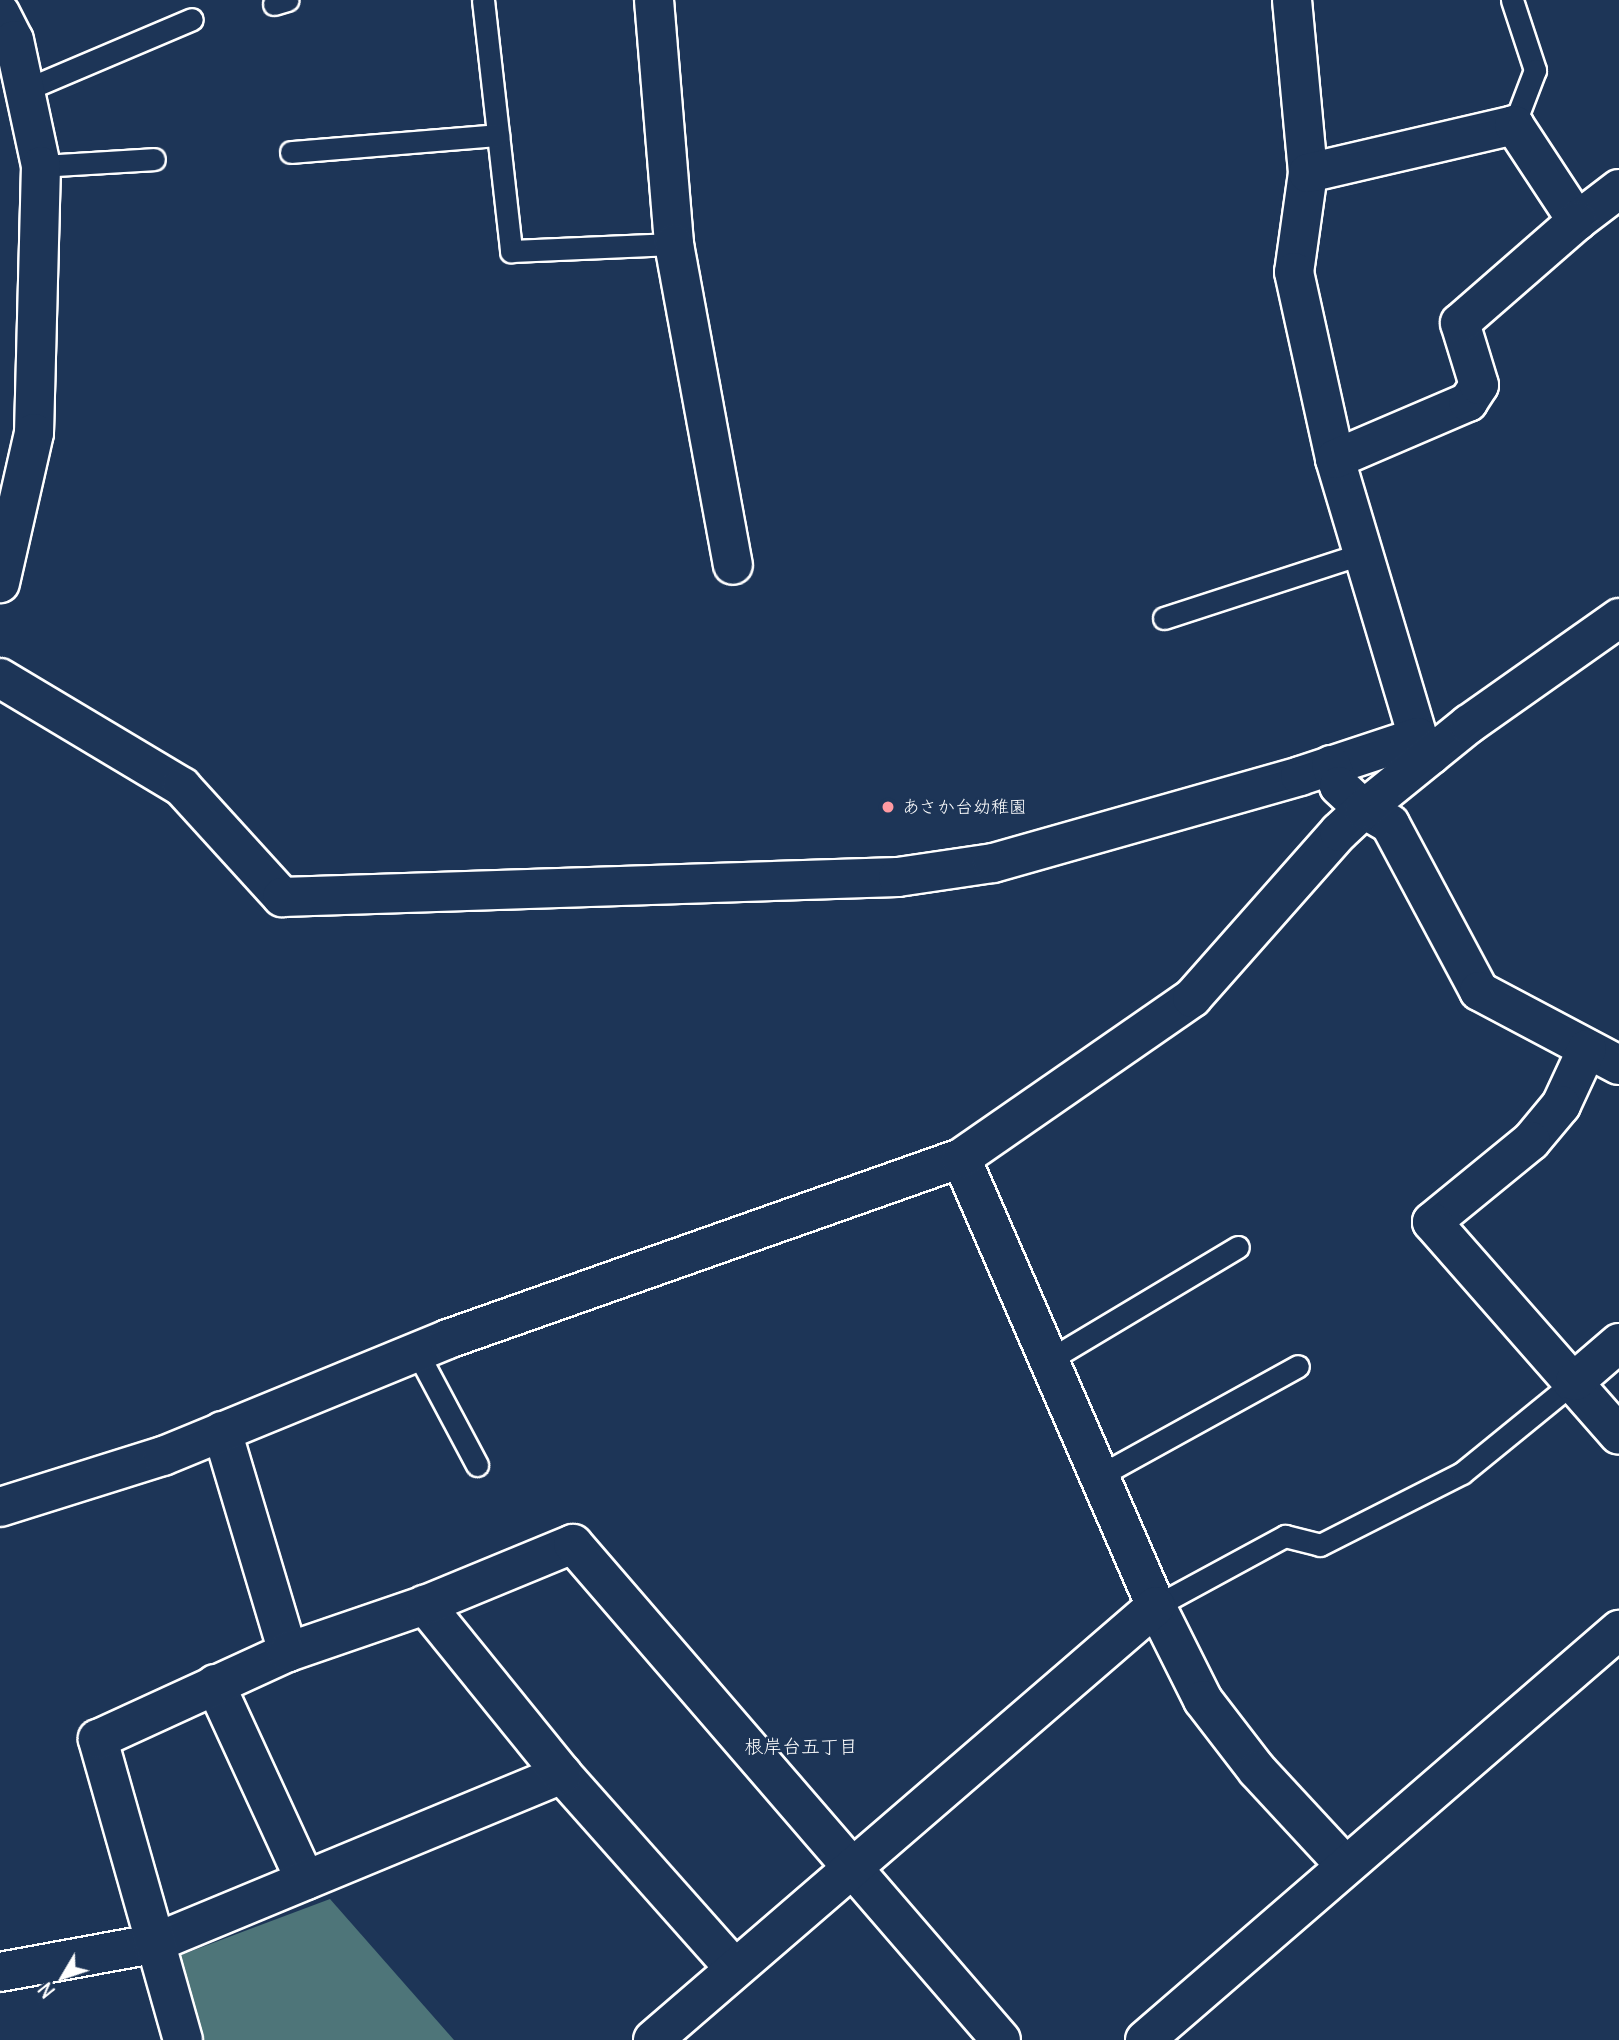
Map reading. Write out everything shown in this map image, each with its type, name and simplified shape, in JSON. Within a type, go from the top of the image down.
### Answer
[{"type":"street","points":[[654,0],[674,244],[733,565]]},
{"type":"street","points":[[1292,0],[1308,173],[1294,272],[1335,459],[1424,746]]},
{"type":"street","points":[[0,13],[14,40],[41,166],[34,433],[0,583]]},
{"type":"street","points":[[1308,173],[1514,125],[1577,221]]},
{"type":"street","points":[[1335,459],[1468,402],[1479,385],[1460,323],[1577,221],[1619,189]]},
{"type":"street","points":[[0,1507],[163,1456],[417,1352],[961,1158],[1192,998],[1339,832],[1424,746],[1619,618]]},
{"type":"street","points":[[0,678],[182,787],[282,897],[898,877],[993,863],[1331,765],[1424,746]]},
{"type":"street","points":[[1331,765],[1339,786],[1364,809],[1390,824],[1479,991],[1603,1057],[1531,1140],[1432,1222],[1575,1381],[1619,1435]]},
{"type":"street","points":[[961,1158],[1156,1606],[1203,1700],[1256,1770],[1345,1865]]},
{"type":"street","points":[[1575,1381],[1619,1343]]},
{"type":"street","points":[[222,1431],[288,1652]]},
{"type":"street","points":[[183,2040],[152,1944],[98,1739],[288,1652],[425,1605],[573,1544],[1001,2040]]},
{"type":"street","points":[[425,1605],[562,1774],[734,1968]]},
{"type":"street","points":[[653,2040],[1156,1606]]},
{"type":"street","points":[[1145,2040],[1619,1630]]},
{"type":"street","points":[[215,1684],[305,1880]]},
{"type":"street","points":[[0,1972],[152,1944],[562,1774]]},
{"type":"lane","points":[[483,0],[511,251],[674,244]]},
{"type":"lane","points":[[1512,0],[1535,70],[1514,125]]},
{"type":"lane","points":[[25,90],[192,19]]},
{"type":"lane","points":[[291,152],[498,135]]},
{"type":"lane","points":[[41,166],[154,159]]},
{"type":"lane","points":[[1164,618],[1364,553]]},
{"type":"lane","points":[[1049,1360],[1238,1247]]},
{"type":"lane","points":[[417,1352],[477,1465]]},
{"type":"lane","points":[[1099,1476],[1298,1366]]},
{"type":"lane","points":[[1156,1606],[1285,1536],[1320,1545],[1462,1473],[1575,1381]]},
{"type":"green space","points":[[330,1899],[454,2040],[195,2040],[176,1972],[181,1955]]},
{"type":"place","name":"あさか台幼稚園","points":[[888,807]]},
{"type":"district","name":"根岸台五丁目","points":[[801,1747]]}]
